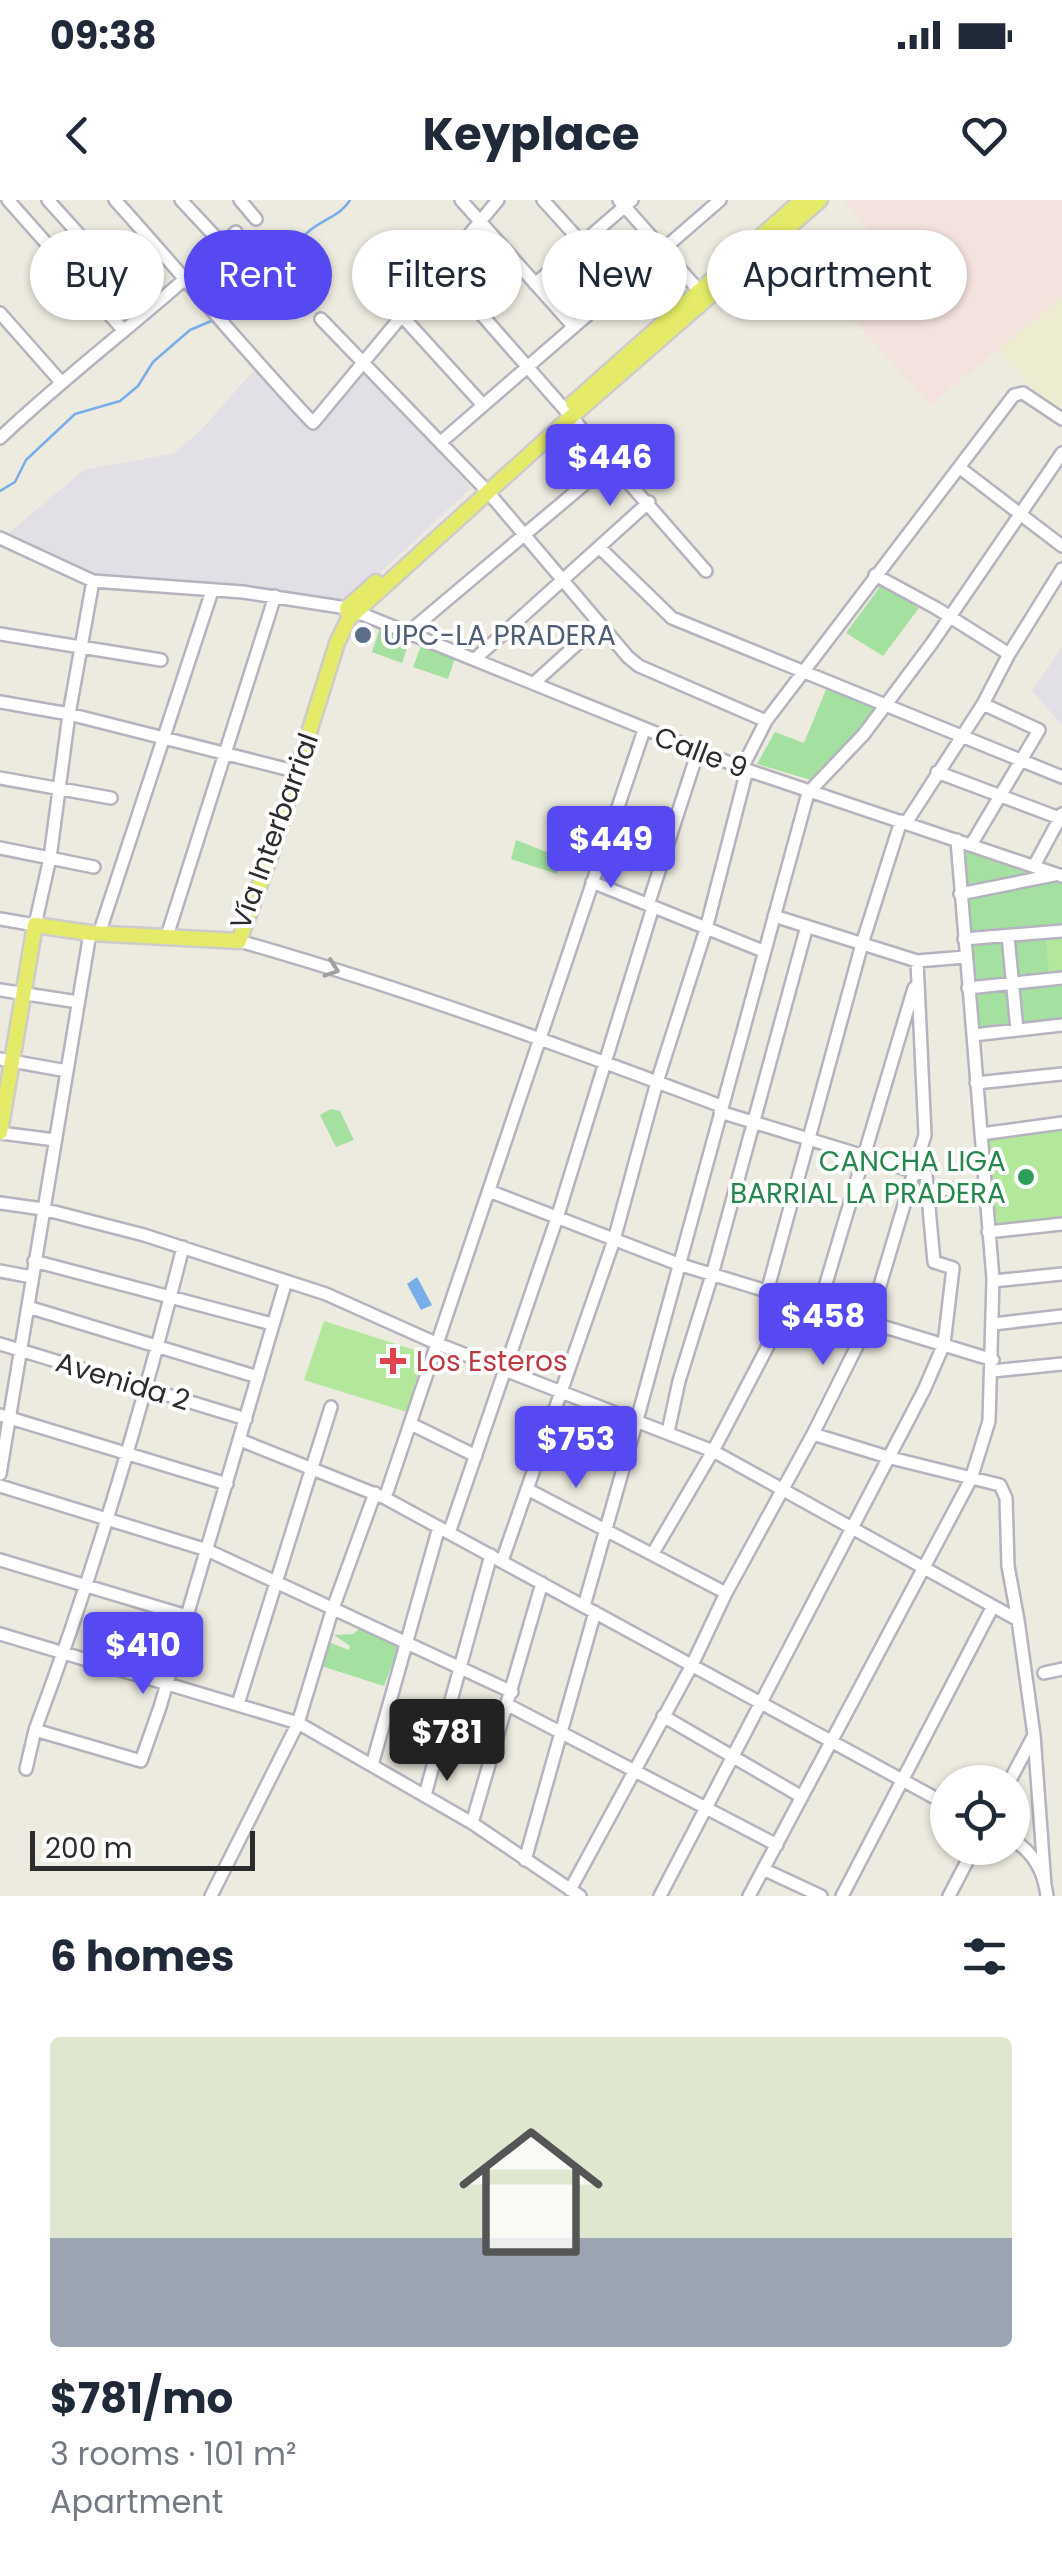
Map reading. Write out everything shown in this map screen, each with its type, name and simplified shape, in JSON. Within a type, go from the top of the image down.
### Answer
[{"type":"main road","name":"Vía Interbarrial","points":[[34,925],[95,934],[239,941],[338,643],[352,613],[802,200]]},
{"type":"main road","name":"Vía Interbarrial","points":[[702,295],[820,200]]},
{"type":"main road","points":[[0,1132],[6,1061],[23,994],[34,925]]},
{"type":"street","points":[[0,208],[9,200],[124,331]]},
{"type":"street","points":[[48,200],[75,230]]},
{"type":"street","points":[[115,200],[184,277]]},
{"type":"street","points":[[181,200],[209,230]]},
{"type":"street","points":[[240,200],[256,219]]},
{"type":"street","points":[[461,200],[573,326]]},
{"type":"street","points":[[471,230],[498,200]]},
{"type":"street","points":[[543,200],[570,230]]},
{"type":"street","points":[[683,230],[720,200]]},
{"type":"street","points":[[596,230],[625,202],[646,230]]},
{"type":"street","points":[[535,284],[542,278]]},
{"type":"street","points":[[687,279],[702,295]]},
{"type":"street","points":[[164,297],[184,281]]},
{"type":"street","points":[[0,314],[61,382]]},
{"type":"street","points":[[0,438],[137,320]]},
{"type":"street","points":[[220,320],[313,423],[395,320]]},
{"type":"street","points":[[322,320],[485,489],[598,625],[639,666],[766,721]]},
{"type":"street","points":[[405,320],[483,405]]},
{"type":"street","points":[[485,320],[706,571]]},
{"type":"street","points":[[441,442],[580,320]]},
{"type":"street","points":[[425,1796],[460,1666],[497,1558],[528,1489],[614,1240],[657,1082],[706,928],[744,770],[766,721],[1018,392],[1062,418]]},
{"type":"street","points":[[525,1860],[562,1730],[606,1529],[808,794],[885,706],[1062,453]]},
{"type":"street","points":[[410,631],[612,460]]},
{"type":"street","points":[[960,468],[1062,546]]},
{"type":"street","points":[[476,659],[649,502]]},
{"type":"street","points":[[0,538],[93,581],[69,714],[50,858],[34,925],[0,919]]},
{"type":"street","points":[[599,547],[672,618],[1062,777]]},
{"type":"street","points":[[767,1292],[862,944],[903,822],[984,704],[1008,654],[1062,569]]},
{"type":"street","points":[[875,575],[1008,654]]},
{"type":"street","name":"Calle 9","points":[[93,581],[274,596],[352,613],[410,631],[808,794],[1060,875]]},
{"type":"street","points":[[0,1474],[5,1416],[28,1307],[78,1002],[95,934],[212,590]]},
{"type":"street","points":[[168,936],[274,596]]},
{"type":"street","points":[[534,683],[598,625]]},
{"type":"street","points":[[0,634],[161,660]]},
{"type":"street","points":[[0,702],[69,714],[298,772]]},
{"type":"street","points":[[971,845],[1039,730],[984,704]]},
{"type":"street","points":[[210,1896],[298,1722],[332,1610],[411,1424],[644,730]]},
{"type":"street","points":[[372,1765],[444,1530],[476,1456],[558,1215],[698,751]]},
{"type":"street","points":[[937,772],[1061,817],[1034,866]]},
{"type":"street","points":[[0,778],[111,798]]},
{"type":"street","points":[[750,1896],[971,1479],[989,1421],[993,1282],[956,840]]},
{"type":"street","points":[[0,848],[94,867]]},
{"type":"street","points":[[960,894],[1060,875]]},
{"type":"street","points":[[592,882],[763,951]]},
{"type":"street","points":[[774,916],[916,962],[965,957]]},
{"type":"street","points":[[668,1432],[807,926]]},
{"type":"street","points":[[964,940],[1062,931]]},
{"type":"street","points":[[1008,936],[1017,1030]]},
{"type":"street","points":[[239,941],[308,960],[538,1038],[753,1122],[926,1176],[934,1262],[954,1268],[944,1344],[891,1458],[660,1896]]},
{"type":"street","points":[[0,1634],[298,1722],[472,1823],[575,1893],[726,1593],[869,1322],[924,1135],[916,962]]},
{"type":"street","points":[[968,988],[1062,978]]},
{"type":"street","points":[[819,1307],[916,984]]},
{"type":"street","points":[[0,990],[78,1002]]},
{"type":"street","points":[[973,1035],[1062,1025]]},
{"type":"street","points":[[6,1061],[67,1072]]},
{"type":"street","points":[[976,1083],[1062,1074]]},
{"type":"street","points":[[981,1134],[1062,1123]]},
{"type":"street","points":[[0,1132],[56,1140]]},
{"type":"street","points":[[927,1190],[984,1188]]},
{"type":"street","points":[[489,1191],[712,1276],[944,1344],[992,1365],[1062,1364]]},
{"type":"street","points":[[0,1202],[183,1248],[286,1281],[668,1432],[712,1451],[1018,1620]]},
{"type":"street","points":[[988,1232],[1062,1224]]},
{"type":"street","points":[[26,1768],[126,1452],[183,1248]]},
{"type":"street","points":[[34,1261],[272,1324]]},
{"type":"street","points":[[0,1272],[32,1277]]},
{"type":"street","points":[[993,1282],[1062,1274]]},
{"type":"street","points":[[35,1730],[141,1762],[286,1281]]},
{"type":"street","points":[[654,1553],[792,1300]]},
{"type":"street","points":[[28,1307],[258,1377]]},
{"type":"street","points":[[993,1324],[1062,1316]]},
{"type":"street","name":"Avenida 2","points":[[0,1344],[246,1419]]},
{"type":"street","points":[[238,1704],[331,1407]]},
{"type":"street","points":[[5,1416],[227,1484]]},
{"type":"street","points":[[411,1424],[476,1456]]},
{"type":"street","points":[[813,1434],[994,1483],[1004,1491],[1008,1566],[1034,1735],[1046,1891]]},
{"type":"street","points":[[240,1440],[380,1496],[930,1795]]},
{"type":"street","points":[[0,1486],[207,1550],[276,1580],[332,1610],[460,1666],[634,1772],[777,1845]]},
{"type":"street","points":[[528,1489],[726,1593]]},
{"type":"street","points":[[0,1560],[187,1616]]},
{"type":"street","points":[[472,1823],[542,1583]]},
{"type":"street","points":[[842,1896],[992,1608]]},
{"type":"street","points":[[1044,1673],[1062,1669]]},
{"type":"street","points":[[663,1716],[802,1796]]},
{"type":"street","points":[[1018,1765],[1034,1735]]},
{"type":"street","points":[[1030,1852],[1046,1891]]},
{"type":"street","points":[[949,1896],[965,1865]]},
{"type":"street","points":[[764,1870],[820,1896]]},
{"type":"shaded area","points":[[843,200],[1062,200],[1062,297],[930,405],[854,320],[967,320],[967,230],[864,230],[867,227]]},
{"type":"shaded area","points":[[1062,297],[1062,404],[1053,412],[999,349]]},
{"type":"shaded area","points":[[255,369],[314,428],[362,369],[471,488],[349,602],[339,604],[263,587],[94,577],[5,536],[84,470],[175,453]]},
{"type":"shaded area","points":[[1062,647],[1062,725],[1032,691]]},
{"type":"green space","points":[[882,584],[919,608],[883,656],[846,633]]},
{"type":"green space","points":[[380,628],[410,639],[402,663],[372,652]]},
{"type":"green space","points":[[421,646],[455,658],[448,679],[413,667]]},
{"type":"green space","points":[[827,687],[877,710],[814,781],[757,764],[775,732],[804,743]]},
{"type":"green space","points":[[516,840],[562,858],[557,874],[511,859]]},
{"type":"green space","points":[[962,848],[1062,883],[1062,1022],[979,1031]]},
{"type":"green space","points":[[1062,937],[1062,973],[1049,974],[1046,939]]},
{"type":"green space","points":[[331,1109],[340,1111],[354,1140],[336,1147],[320,1115]]},
{"type":"green space","name":"CANCHA LIGA BARRIAL LA PRADERA","points":[[1062,1130],[1062,1218],[994,1225],[988,1136]]},
{"type":"green space","points":[[324,1321],[424,1353],[407,1412],[304,1380]]},
{"type":"green space","points":[[357,1624],[400,1642],[384,1686],[318,1665],[327,1651],[324,1640],[349,1650],[350,1646],[334,1635],[353,1634],[359,1629]]},
{"type":"water","points":[[417,1277],[432,1305],[421,1310],[407,1284]]},
{"type":"waterway","points":[[311,230],[350,200]]},
{"type":"waterway","points":[[0,491],[15,482],[26,460],[75,414],[120,401],[138,386],[153,362],[190,330],[214,320]]},
{"type":"place","name":"UPC-LA PRADERA","points":[[363,635]]},
{"type":"place","name":"CANCHA LIGA BARRIAL LA PRADERA","points":[[1026,1177]]},
{"type":"place","name":"Los Esteros","points":[[393,1361]]}]
